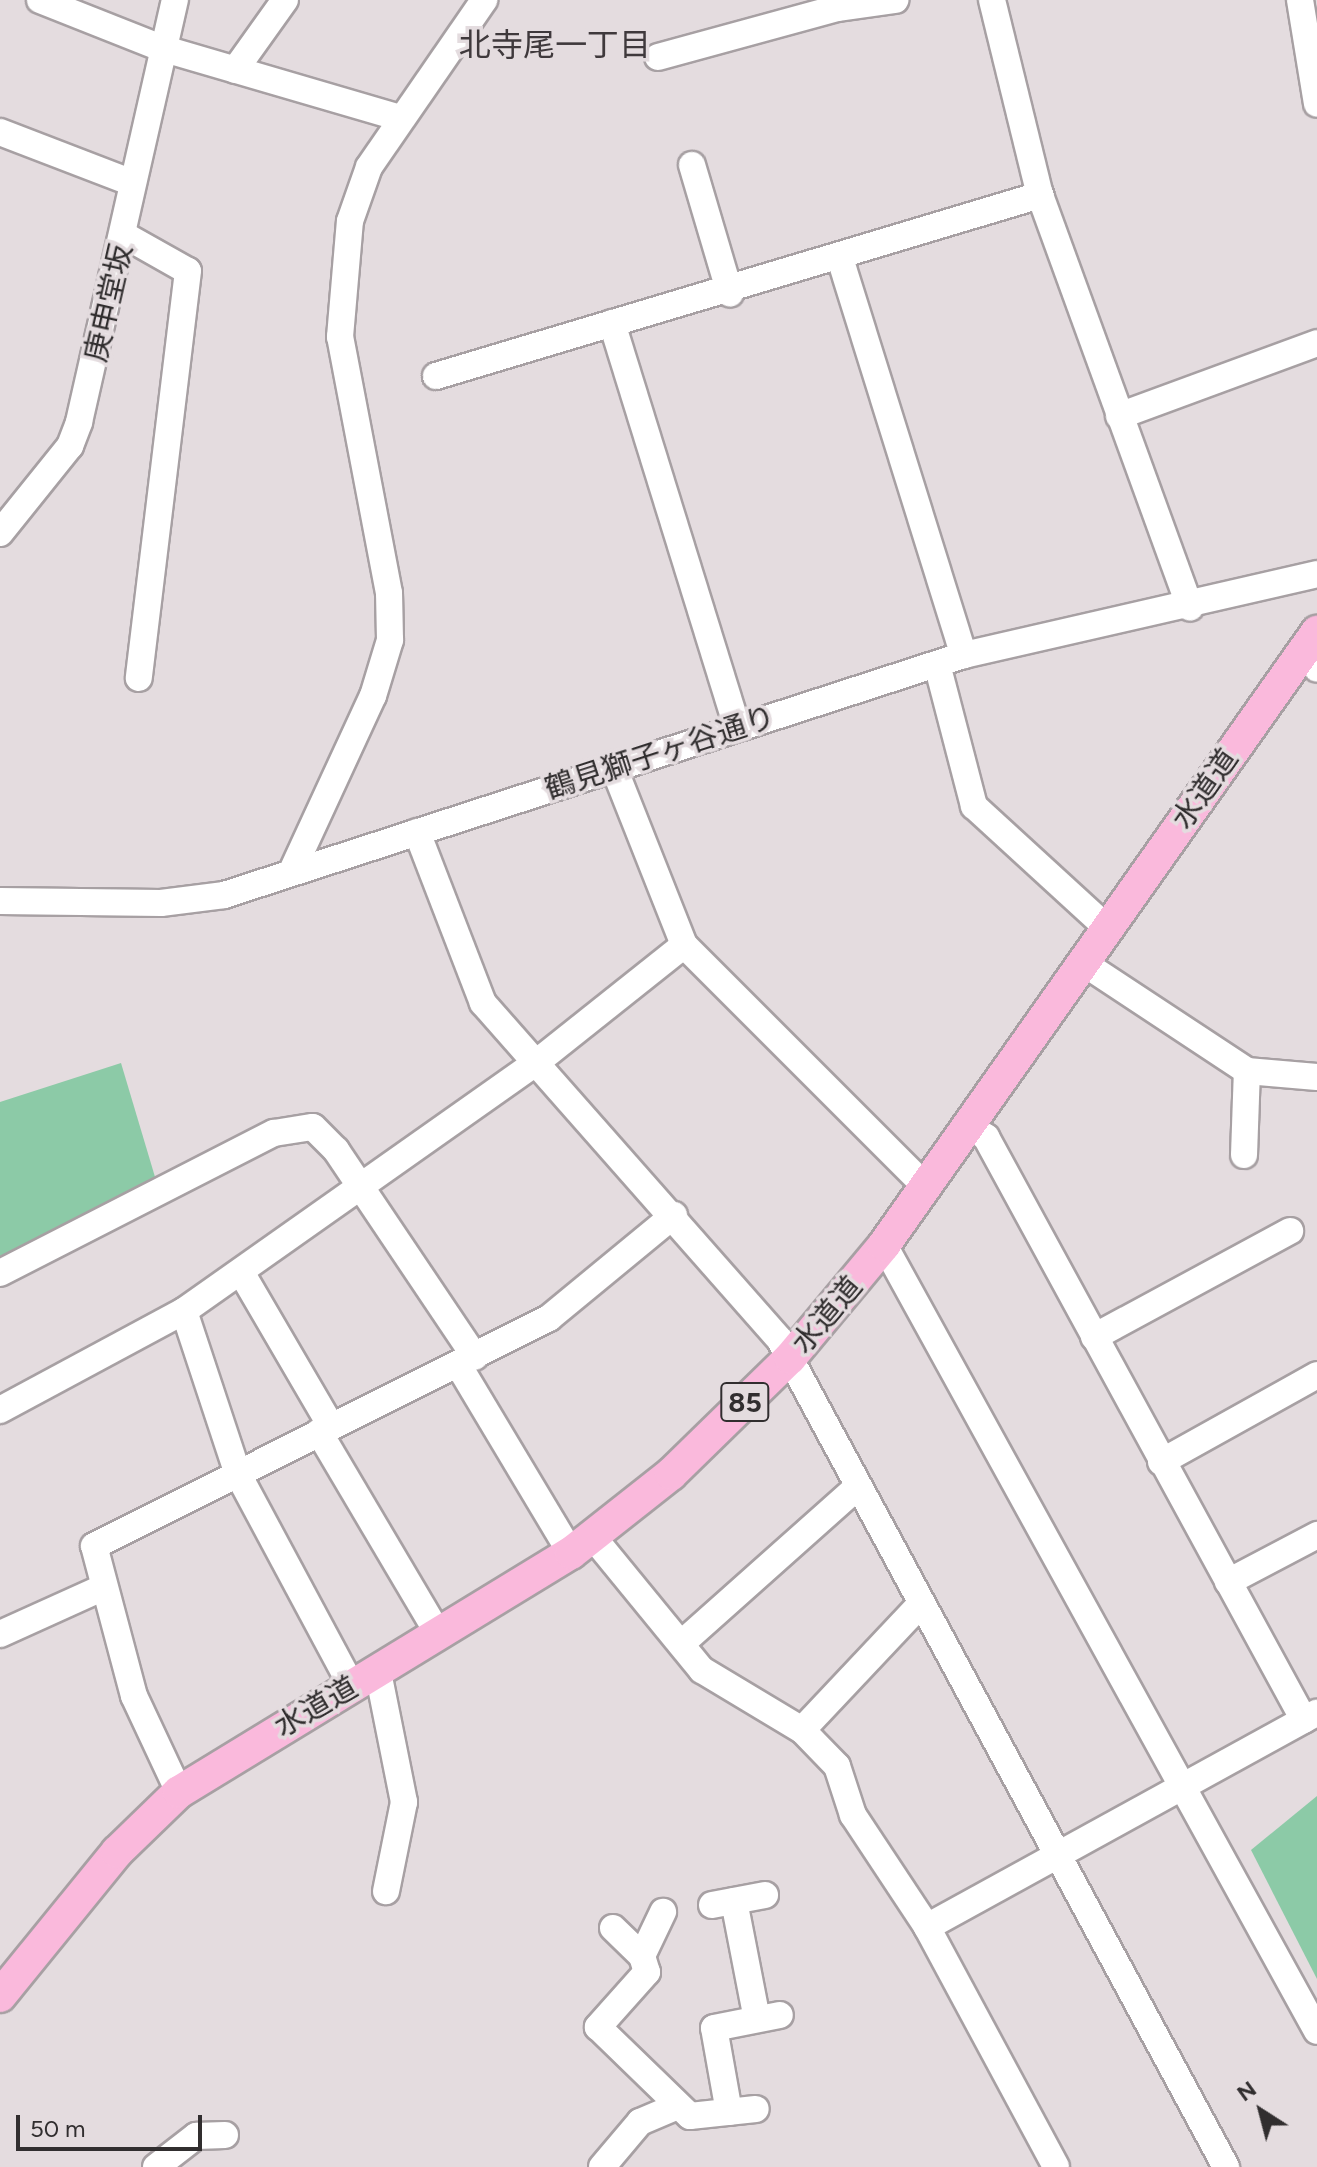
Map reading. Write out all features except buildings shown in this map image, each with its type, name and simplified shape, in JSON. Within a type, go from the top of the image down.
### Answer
[{"type":"main road","name":"水道道","points":[[0,1996],[117,1852],[179,1792],[582,1545],[671,1474],[790,1358],[884,1245],[1108,929],[1313,649]]},
{"type":"street","points":[[40,0],[161,48],[400,118]]},
{"type":"street","name":"庚申堂坂","points":[[0,533],[70,446],[124,235],[161,48],[175,0]]},
{"type":"street","points":[[235,70],[285,0]]},
{"type":"street","points":[[292,871],[373,696],[390,640],[389,593],[342,350],[340,282],[369,167],[484,0]]},
{"type":"street","points":[[658,57],[837,8],[895,0]]},
{"type":"street","points":[[992,0],[1040,195],[1190,608]]},
{"type":"street","points":[[1300,0],[1317,104]]},
{"type":"street","points":[[0,132],[133,183]]},
{"type":"street","points":[[692,165],[730,293]]},
{"type":"street","points":[[436,376],[612,323],[730,293],[1040,195]]},
{"type":"street","points":[[124,235],[188,271],[139,678]]},
{"type":"street","points":[[840,258],[964,655]]},
{"type":"street","points":[[612,323],[737,728]]},
{"type":"street","points":[[1119,416],[1317,343]]},
{"type":"street","name":"鶴見獅子ヶ谷通り","points":[[0,901],[193,901],[964,655],[1058,628],[1190,608],[1317,574]]},
{"type":"street","points":[[937,664],[974,806],[1108,929]]},
{"type":"street","points":[[614,768],[684,945],[925,1186]]},
{"type":"street","points":[[417,832],[483,1003],[674,1215],[790,1358],[919,1606],[1058,1855],[1226,2167]]},
{"type":"street","points":[[0,1410],[184,1311],[537,1062],[684,945]]},
{"type":"street","points":[[1085,964],[1247,1071],[1317,1077]]},
{"type":"street","points":[[1244,1155],[1247,1071]]},
{"type":"street","points":[[927,1927],[1310,1716],[1228,1582],[986,1137],[968,1125]]},
{"type":"street","points":[[0,1273],[290,1127],[320,1132],[362,1187],[582,1545],[681,1644],[702,1670],[802,1730],[837,1766],[853,1815],[927,1927],[1056,2167]]},
{"type":"street","points":[[179,1792],[134,1696],[94,1546],[549,1318],[674,1215]]},
{"type":"street","points":[[1094,1337],[1290,1231]]},
{"type":"street","points":[[884,1245],[1186,1786],[1317,2031]]},
{"type":"street","points":[[241,1272],[439,1635]]},
{"type":"street","points":[[184,1311],[238,1474],[365,1680],[404,1802],[386,1891]]},
{"type":"street","points":[[1161,1462],[1317,1375]]},
{"type":"street","points":[[681,1644],[856,1488]]},
{"type":"street","points":[[1228,1582],[1317,1535]]},
{"type":"street","points":[[0,1634],[104,1587]]},
{"type":"street","points":[[802,1730],[919,1606]]},
{"type":"street","points":[[729,2112],[714,2028],[768,2017],[723,1903],[765,1895]]},
{"type":"street","points":[[642,1956],[663,1912]]},
{"type":"street","points":[[613,1928],[642,1956],[647,1972],[598,2027],[676,2107],[690,2116],[756,2109]]},
{"type":"street","points":[[602,2167],[640,2122],[676,2107]]},
{"type":"street","points":[[156,2167],[196,2136],[225,2135]]},
{"type":"green space","points":[[121,1063],[158,1187],[0,1266],[0,1102]]},
{"type":"green space","points":[[1317,1796],[1317,1979],[1251,1850]]},
{"type":"district","name":"北寺尾一丁目","points":[[555,45]]}]
